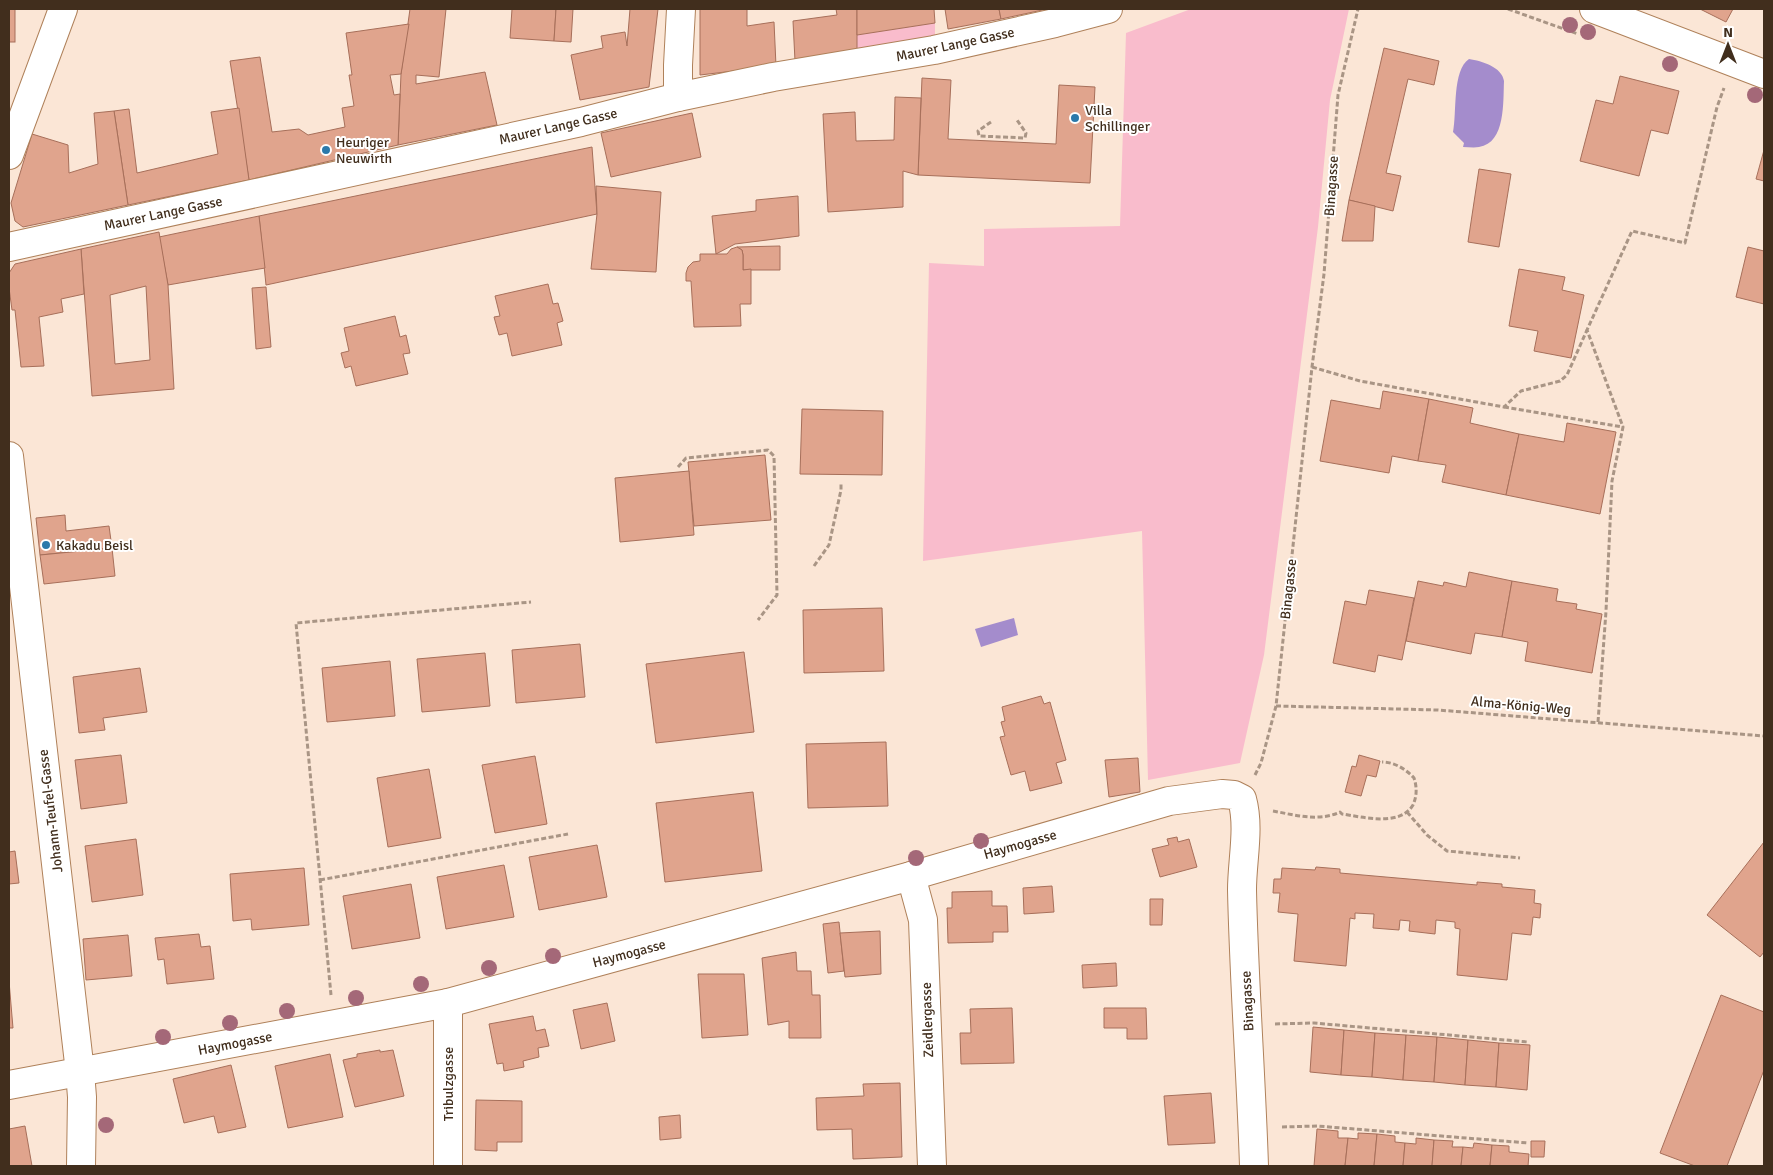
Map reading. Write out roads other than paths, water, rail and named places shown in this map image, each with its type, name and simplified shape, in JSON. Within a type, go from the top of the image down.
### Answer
[{"type":"street","points":[[9,154],[63,9]]},
{"type":"street","points":[[678,97],[681,9]]},
{"type":"street","name":"Maurer Lange Gasse","points":[[9,247],[581,122],[678,97],[773,77],[934,50],[1108,9]]},
{"type":"street","points":[[1594,9],[1764,74]]},
{"type":"street","name":"Johann-Teufel-Gasse","points":[[9,456],[80,1072],[82,1097],[81,1166]]},
{"type":"street","name":"Haymogasse","points":[[9,1085],[448,1003],[911,876],[1169,801],[1222,794],[1234,795],[1243,804]]},
{"type":"street","name":"Binagasse","points":[[1243,804],[1246,821],[1242,888],[1254,1166]]},
{"type":"street","name":"Zeidlergasse","points":[[911,876],[923,920],[932,1166]]},
{"type":"street","name":"Tribulzgasse","points":[[448,1003],[448,1166]]},
{"type":"place","name":"Villa Schillinger","points":[[1075,118]]},
{"type":"place","name":"Heuriger Neuwirth","points":[[326,150]]},
{"type":"place","name":"Kakadu Beisl","points":[[46,545]]}]
